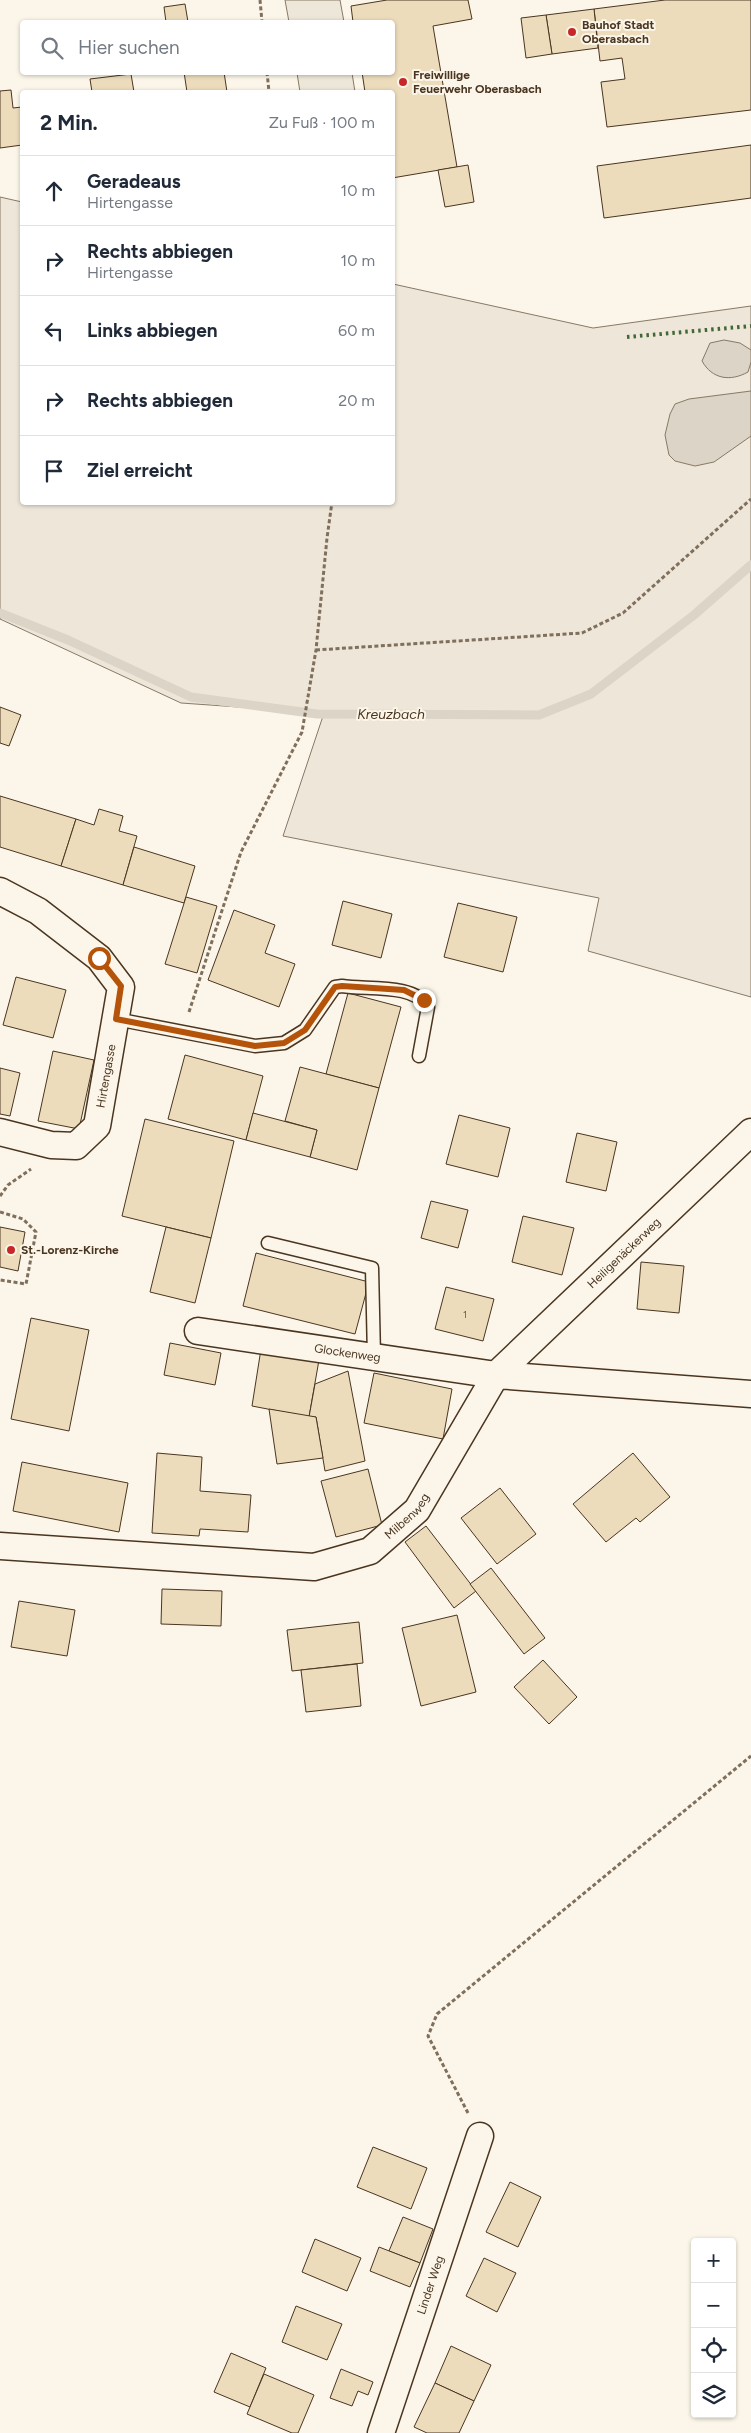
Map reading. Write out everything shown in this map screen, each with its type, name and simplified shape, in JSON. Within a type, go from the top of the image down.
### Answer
[{"type":"street","name":"Hirtengasse","points":[[0,891],[38,911],[99,958],[121,986],[97,1126],[76,1146],[51,1145],[0,1132]]},
{"type":"street","name":"Heiligenäckerweg","points":[[496,1375],[751,1132]]},
{"type":"street","name":"Glockenweg","points":[[198,1331],[496,1375]]},
{"type":"street","points":[[496,1375],[751,1394]]},
{"type":"street","name":"Milbenweg","points":[[0,1546],[314,1567],[370,1551],[417,1510],[496,1375]]},
{"type":"street","name":"Linder Weg","points":[[381,2433],[480,2136]]},
{"type":"lane","points":[[116,1019],[255,1046],[284,1043],[305,1030],[335,987],[404,990],[417,995],[428,1007],[419,1056]]},
{"type":"lane","points":[[268,1243],[372,1268],[374,1357]]},
{"type":"path","points":[[260,0],[262,20]]},
{"type":"path","points":[[267,75],[269,90]]},
{"type":"path","points":[[316,650],[582,633],[623,613],[751,499]]},
{"type":"path","points":[[182,1032],[241,852],[302,732],[316,650],[332,505]]},
{"type":"path","points":[[0,1196],[8,1185],[32,1169],[51,1145]]},
{"type":"path","points":[[0,1212],[23,1219],[36,1232],[26,1284],[0,1280]]},
{"type":"path","points":[[480,2136],[428,2036],[437,2014],[751,1756]]},
{"type":"shaded area","points":[[285,0],[340,0],[344,20],[289,20]]},
{"type":"shaded area","points":[[297,75],[352,75],[355,90],[300,90]]},
{"type":"shaded area","points":[[0,197],[20,202],[20,505],[395,505],[395,284],[593,328],[751,306],[751,997],[588,951],[599,898],[283,836],[324,713],[181,703],[0,619]]},
{"type":"shaded area","points":[[724,340],[740,343],[751,350],[751,362],[748,372],[728,378],[716,375],[706,367],[702,361],[710,343]]},
{"type":"shaded area","points":[[751,391],[751,436],[714,462],[695,466],[675,461],[669,455],[665,435],[670,414],[675,404],[689,399]]},
{"type":"building","name":"Freiwillige Feuerwehr Oberasbach","points":[[387,0],[468,0],[472,19],[433,26],[457,167],[395,177],[395,90],[365,90],[362,75],[395,75],[395,20],[353,20],[351,6]]},
{"type":"building","points":[[665,0],[751,0],[751,110],[607,127],[601,82],[625,79],[622,58],[600,61],[594,9]]},
{"type":"building","points":[[185,4],[188,20],[166,20],[164,7]]},
{"type":"building","name":"Bauhof Stadt Oberasbach","points":[[594,9],[598,48],[552,54],[546,15]]},
{"type":"building","points":[[546,15],[552,54],[526,58],[521,18]]},
{"type":"building","points":[[131,75],[134,90],[92,90],[90,79]]},
{"type":"building","points":[[184,75],[224,75],[227,90],[187,90]]},
{"type":"building","points":[[11,90],[13,108],[20,107],[20,145],[0,148],[0,91]]},
{"type":"building","points":[[751,145],[751,198],[604,218],[597,166]]},
{"type":"building","points":[[468,165],[474,202],[445,207],[438,170]]},
{"type":"building","points":[[0,707],[21,715],[9,746],[0,743]]},
{"type":"building","points":[[0,796],[76,819],[61,866],[0,847]]},
{"type":"building","points":[[99,809],[123,816],[119,831],[137,836],[123,885],[61,866],[76,819],[94,825]]},
{"type":"building","points":[[134,847],[195,866],[184,903],[123,885]]},
{"type":"building","points":[[186,897],[217,906],[197,973],[165,964]]},
{"type":"building","points":[[343,901],[392,914],[381,958],[332,945]]},
{"type":"building","points":[[458,903],[517,917],[503,972],[444,957]]},
{"type":"building","points":[[234,910],[275,925],[265,953],[295,964],[279,1007],[208,980]]},
{"type":"building","points":[[16,977],[66,990],[53,1038],[3,1025]]},
{"type":"building","points":[[348,993],[401,1007],[379,1088],[326,1074]]},
{"type":"building","points":[[53,1051],[94,1060],[79,1129],[38,1121]]},
{"type":"building","points":[[185,1055],[263,1076],[246,1140],[168,1119]]},
{"type":"building","points":[[300,1067],[379,1088],[357,1170],[310,1157],[317,1130],[285,1121]]},
{"type":"building","points":[[0,1068],[20,1073],[10,1116],[0,1114]]},
{"type":"building","points":[[253,1113],[317,1130],[310,1157],[246,1140]]},
{"type":"building","points":[[459,1115],[510,1128],[498,1177],[446,1164]]},
{"type":"building","points":[[145,1119],[234,1141],[211,1238],[122,1216]]},
{"type":"building","points":[[577,1133],[617,1142],[606,1191],[566,1182]]},
{"type":"building","points":[[431,1201],[468,1210],[458,1248],[421,1238]]},
{"type":"building","points":[[523,1216],[574,1228],[562,1275],[512,1262]]},
{"type":"building","name":"St.-Lorenz-Kirche","points":[[0,1227],[25,1232],[18,1271],[0,1267]]},
{"type":"building","points":[[166,1227],[211,1238],[195,1303],[150,1292]]},
{"type":"building","points":[[256,1253],[369,1282],[355,1334],[243,1306]]},
{"type":"building","points":[[641,1262],[684,1266],[679,1313],[637,1309]]},
{"type":"building","points":[[446,1287],[494,1299],[483,1341],[435,1329]]},
{"type":"building","points":[[31,1318],[89,1330],[69,1431],[11,1419]]},
{"type":"building","points":[[170,1343],[221,1353],[215,1385],[164,1375]]},
{"type":"building","points":[[261,1349],[319,1360],[309,1417],[252,1406]]},
{"type":"building","points":[[348,1371],[365,1461],[325,1471],[316,1417],[309,1417],[315,1384]]},
{"type":"building","points":[[374,1373],[452,1389],[443,1439],[364,1423]]},
{"type":"building","points":[[269,1409],[316,1417],[323,1458],[277,1464]]},
{"type":"building","points":[[157,1453],[202,1457],[200,1491],[251,1495],[248,1532],[200,1529],[199,1536],[152,1533]]},
{"type":"building","points":[[633,1453],[670,1497],[640,1522],[636,1518],[606,1542],[573,1504]]},
{"type":"building","points":[[22,1462],[128,1483],[119,1532],[13,1511]]},
{"type":"building","points":[[368,1469],[382,1525],[336,1537],[321,1481]]},
{"type":"building","points":[[500,1488],[536,1534],[497,1564],[461,1518]]},
{"type":"building","points":[[426,1526],[476,1591],[454,1608],[405,1542]]},
{"type":"building","points":[[491,1568],[545,1638],[524,1654],[470,1584]]},
{"type":"building","points":[[162,1589],[222,1591],[221,1626],[161,1624]]},
{"type":"building","points":[[19,1601],[75,1610],[67,1656],[11,1647]]},
{"type":"building","points":[[457,1615],[476,1692],[421,1706],[402,1628]]},
{"type":"building","points":[[359,1622],[363,1663],[292,1671],[287,1630]]},
{"type":"building","points":[[543,1660],[577,1697],[549,1724],[514,1687]]},
{"type":"building","points":[[357,1664],[361,1706],[306,1712],[301,1670]]},
{"type":"building","points":[[373,2147],[427,2168],[411,2209],[357,2187]]},
{"type":"building","points":[[510,2182],[541,2197],[518,2247],[486,2232]]},
{"type":"building","points":[[403,2217],[433,2229],[420,2263],[389,2251]]},
{"type":"building","points":[[315,2239],[361,2258],[347,2291],[302,2272]]},
{"type":"building","points":[[379,2247],[420,2263],[410,2287],[370,2271]]},
{"type":"building","points":[[484,2258],[516,2273],[497,2312],[466,2296]]},
{"type":"building","points":[[296,2306],[342,2324],[327,2360],[282,2342]]},
{"type":"building","points":[[451,2346],[491,2365],[474,2401],[435,2383]]},
{"type":"building","points":[[231,2353],[266,2368],[250,2407],[214,2392]]},
{"type":"building","points":[[341,2369],[373,2382],[368,2395],[358,2391],[352,2406],[330,2398]]},
{"type":"building","points":[[264,2374],[314,2395],[298,2433],[292,2433],[247,2414]]},
{"type":"building","points":[[435,2383],[474,2401],[459,2433],[427,2433],[414,2427]]},
{"type":"waterway","name":"Kreuzbach","points":[[0,613],[68,640],[191,697],[317,714],[539,715],[591,694],[694,615],[751,565]]},
{"type":"hedge","points":[[627,337],[751,326]]},
{"type":"place","name":"Bauhof Stadt Oberasbach","points":[[572,32]]},
{"type":"place","name":"Freiwillige Feuerwehr Oberasbach","points":[[403,82]]},
{"type":"place","name":"St.-Lorenz-Kirche","points":[[11,1250]]},
{"type":"route","points":[[99,958],[121,986],[116,1019],[255,1046],[284,1043],[305,1030],[335,987],[404,990],[424,1000]]}]
